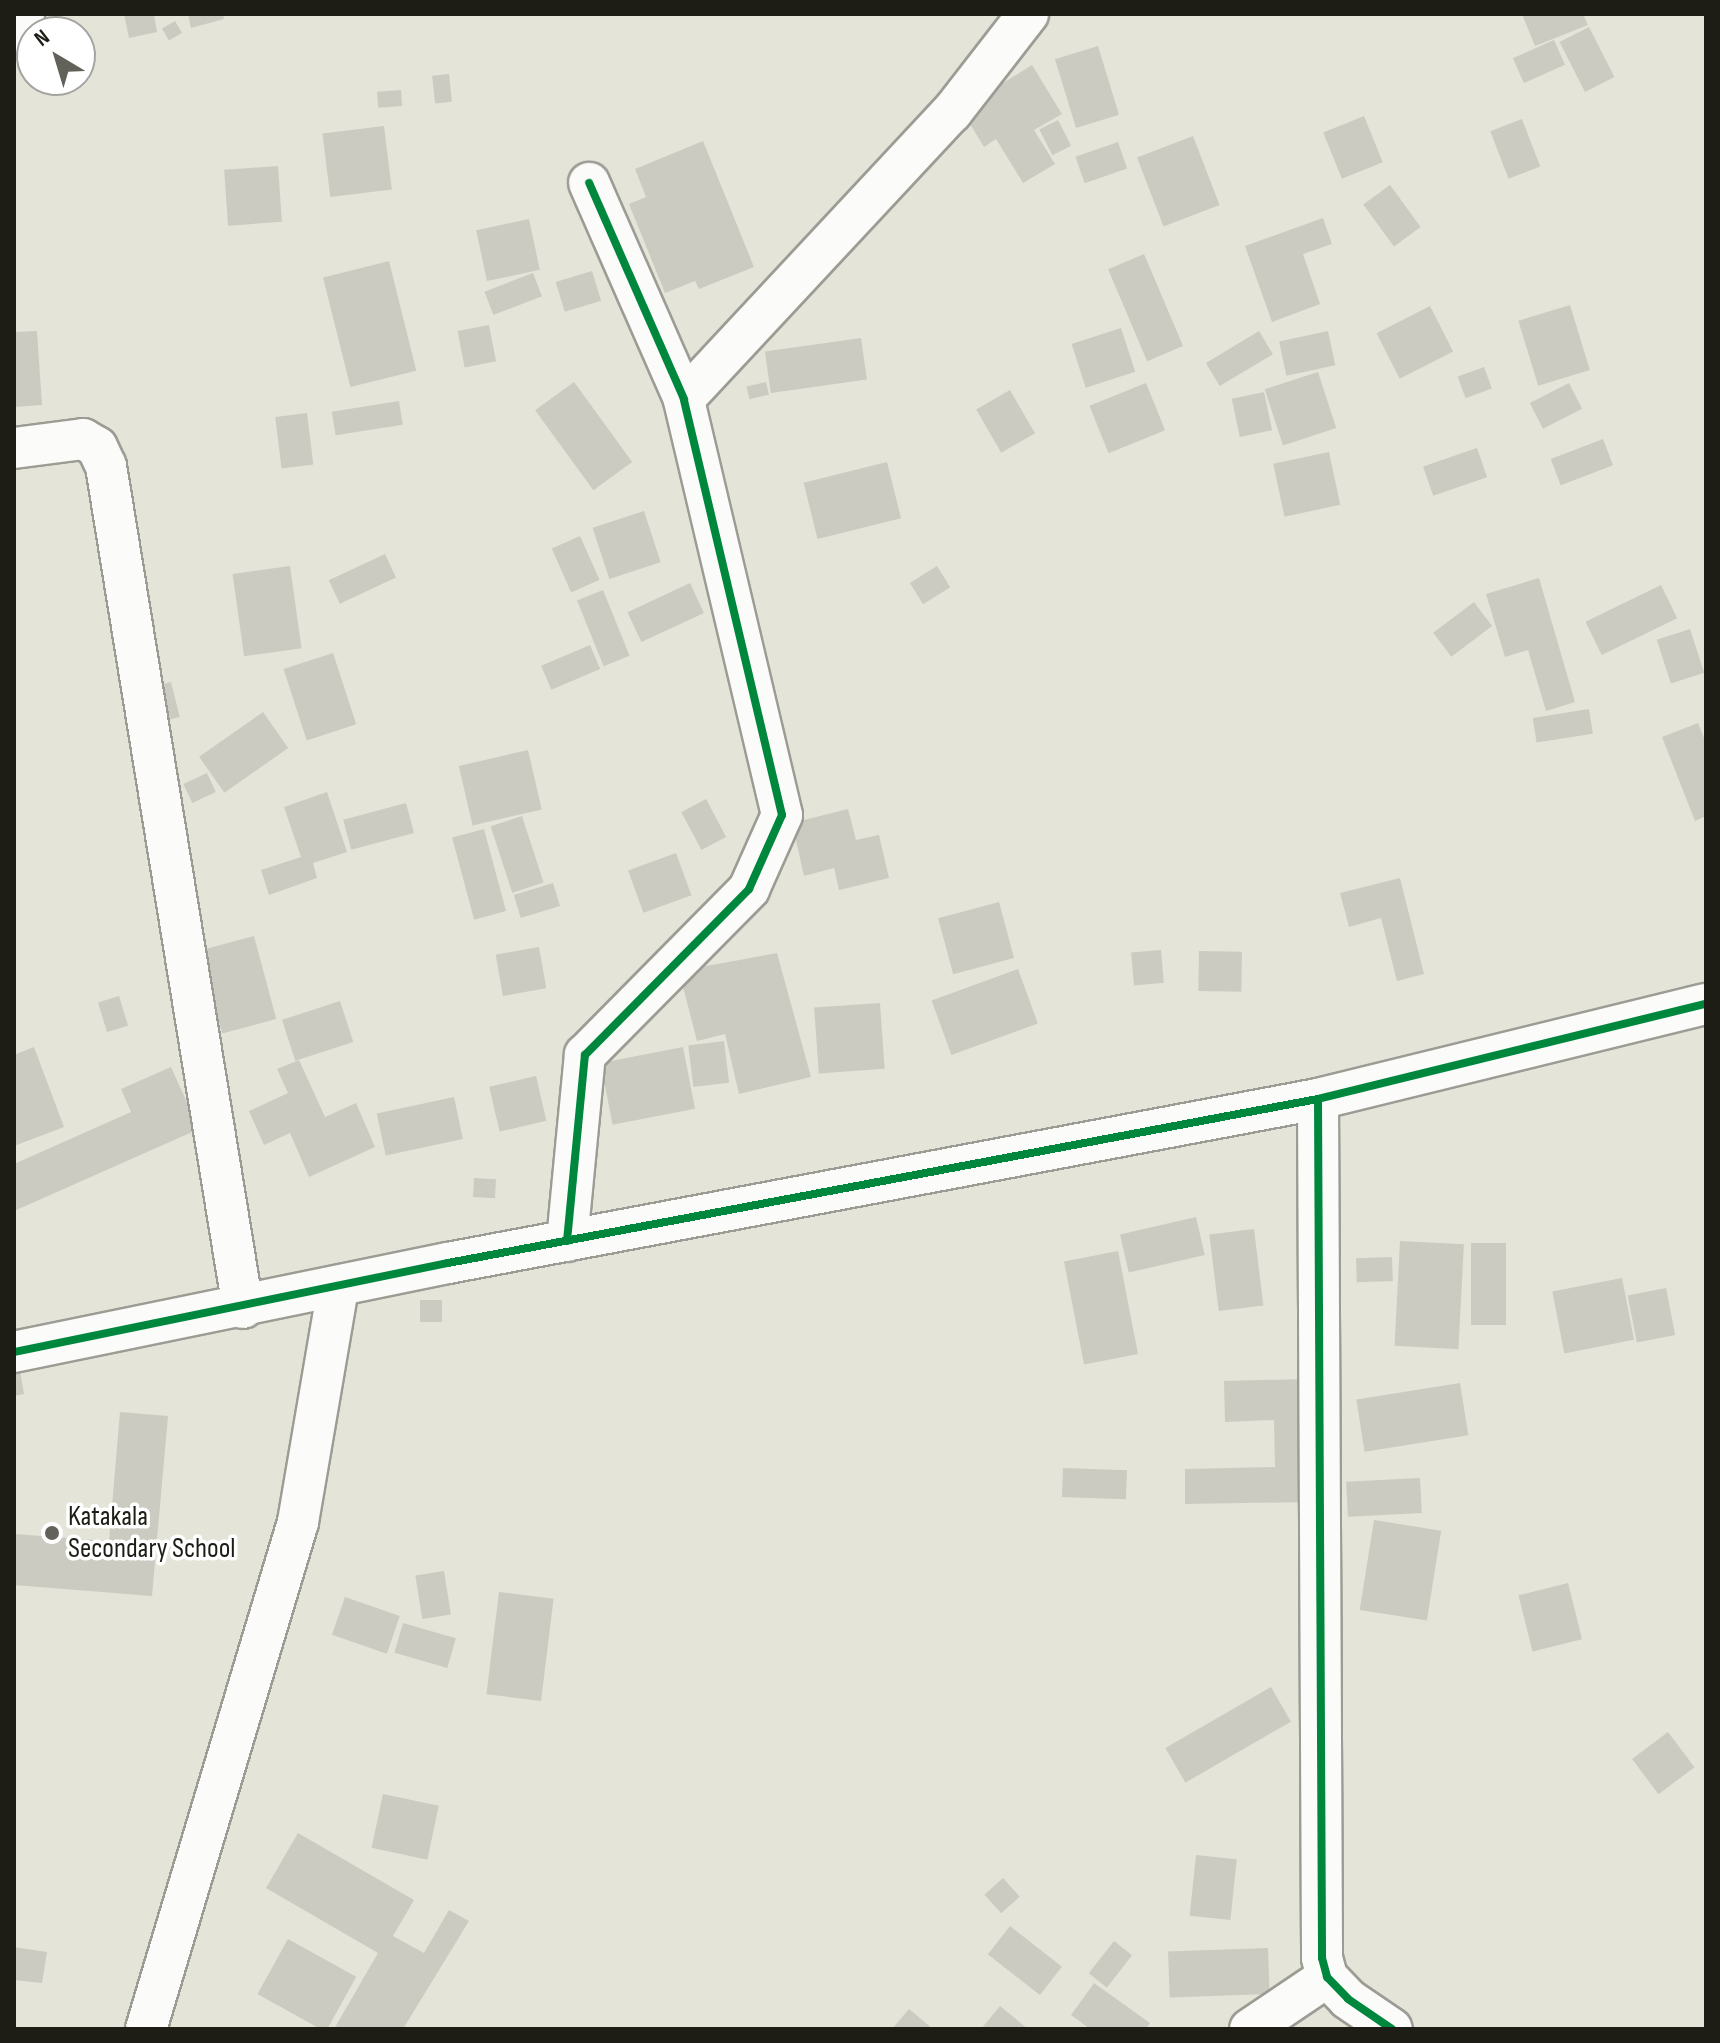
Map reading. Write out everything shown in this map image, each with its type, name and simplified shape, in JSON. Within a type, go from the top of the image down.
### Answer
[{"type":"street","points":[[14,33],[24,14]]},
{"type":"street","points":[[684,399],[952,112],[1028,14]]},
{"type":"street","points":[[567,1241],[585,1055],[749,889],[782,815],[684,399],[589,183]]},
{"type":"street","points":[[14,448],[83,439],[97,447],[106,466],[243,1308]]},
{"type":"street","points":[[14,1352],[567,1241],[1318,1099],[1706,1004]]},
{"type":"street","points":[[1318,1099],[1322,1958],[1327,1977],[1392,2029]]},
{"type":"street","points":[[146,2029],[298,1522],[338,1289]]},
{"type":"street","points":[[1250,2029],[1327,1977]]},
{"type":"building","points":[[124,14],[154,14],[157,32],[129,38]]},
{"type":"building","points":[[188,14],[223,14],[224,19],[191,28]]},
{"type":"building","points":[[1522,14],[1583,14],[1588,25],[1535,46]]},
{"type":"building","points":[[175,21],[182,33],[169,41],[162,28]]},
{"type":"building","points":[[1589,27],[1614,77],[1585,92],[1560,42]]},
{"type":"building","points":[[1554,40],[1565,65],[1524,83],[1513,58]]},
{"type":"building","points":[[1098,46],[1119,115],[1076,128],[1055,59]]},
{"type":"building","points":[[1032,65],[1062,114],[1034,130],[1055,164],[1023,183],[996,139],[984,147],[961,109]]},
{"type":"building","points":[[449,74],[452,102],[435,104],[432,76]]},
{"type":"building","points":[[401,90],[402,106],[378,108],[377,92]]},
{"type":"building","points":[[1364,116],[1383,162],[1342,179],[1323,132]]},
{"type":"building","points":[[1522,119],[1540,167],[1509,179],[1490,131]]},
{"type":"building","points":[[1058,120],[1071,146],[1052,155],[1039,130]]},
{"type":"building","points":[[384,126],[392,190],[330,197],[322,134]]},
{"type":"building","points":[[1193,136],[1220,205],[1164,227],[1137,158]]},
{"type":"building","points":[[703,141],[754,267],[699,289],[695,281],[665,293],[629,204],[646,197],[635,169]]},
{"type":"building","points":[[1118,142],[1127,168],[1085,183],[1075,157]]},
{"type":"building","points":[[278,166],[282,222],[228,226],[224,170]]},
{"type":"building","points":[[1390,185],[1421,227],[1394,246],[1363,204]]},
{"type":"building","points":[[1323,218],[1332,244],[1303,254],[1320,304],[1272,322],[1245,246]]},
{"type":"building","points":[[529,219],[540,270],[487,281],[476,230]]},
{"type":"building","points":[[1144,254],[1183,346],[1147,361],[1108,269]]},
{"type":"building","points":[[389,261],[416,371],[350,387],[323,277]]},
{"type":"building","points":[[592,271],[601,301],[565,312],[556,282]]},
{"type":"building","points":[[533,273],[542,296],[493,315],[484,292]]},
{"type":"building","points":[[1570,305],[1590,370],[1538,386],[1518,321]]},
{"type":"building","points":[[1430,306],[1453,351],[1400,379],[1377,333]]},
{"type":"building","points":[[489,325],[496,361],[465,367],[458,331]]},
{"type":"building","points":[[1121,328],[1135,372],[1086,388],[1072,344]]},
{"type":"building","points":[[37,331],[42,405],[14,407],[14,332]]},
{"type":"building","points":[[1259,331],[1273,354],[1220,386],[1206,363]]},
{"type":"building","points":[[1328,331],[1335,365],[1286,376],[1279,341]]},
{"type":"building","points":[[861,338],[867,380],[771,393],[765,351]]},
{"type":"building","points":[[1484,367],[1492,389],[1466,398],[1458,377]]},
{"type":"building","points":[[1318,372],[1336,428],[1283,445],[1265,389]]},
{"type":"building","points":[[574,382],[632,462],[593,490],[535,410]]},
{"type":"building","points":[[766,382],[769,395],[749,399],[747,386]]},
{"type":"building","points":[[1146,383],[1165,430],[1109,453],[1089,406]]},
{"type":"building","points":[[1569,383],[1582,409],[1543,429],[1530,403]]},
{"type":"building","points":[[1010,390],[1035,433],[1001,453],[976,410]]},
{"type":"building","points":[[1264,392],[1272,430],[1240,437],[1232,399]]},
{"type":"building","points":[[399,401],[403,425],[336,435],[332,412]]},
{"type":"building","points":[[307,413],[313,465],[282,469],[275,417]]},
{"type":"building","points":[[1603,439],[1613,465],[1561,485],[1551,459]]},
{"type":"building","points":[[1477,448],[1487,477],[1433,496],[1423,467]]},
{"type":"building","points":[[1329,452],[1340,505],[1284,517],[1273,464]]},
{"type":"building","points":[[887,462],[901,518],[818,539],[804,483]]},
{"type":"building","points":[[644,511],[661,562],[609,579],[593,528]]},
{"type":"building","points":[[580,536],[600,580],[571,592],[552,549]]},
{"type":"building","points":[[385,554],[396,578],[340,604],[329,580]]},
{"type":"building","points":[[290,566],[302,648],[244,656],[233,574]]},
{"type":"building","points":[[937,566],[950,587],[923,604],[910,583]]},
{"type":"building","points":[[1539,578],[1575,702],[1546,711],[1528,650],[1505,657],[1486,594]]},
{"type":"building","points":[[690,583],[704,613],[641,642],[627,612]]},
{"type":"building","points":[[1661,585],[1677,618],[1602,655],[1586,622]]},
{"type":"building","points":[[603,590],[630,656],[604,666],[577,600]]},
{"type":"building","points":[[1474,602],[1492,626],[1451,657],[1433,633]]},
{"type":"building","points":[[1690,629],[1704,673],[1671,684],[1657,640]]},
{"type":"building","points":[[590,645],[600,669],[551,690],[541,666]]},
{"type":"building","points":[[333,653],[356,724],[307,740],[284,669]]},
{"type":"building","points":[[171,682],[180,717],[156,723],[148,688]]},
{"type":"building","points":[[1589,709],[1593,734],[1537,743],[1533,718]]},
{"type":"building","points":[[263,712],[288,748],[224,793],[199,757]]},
{"type":"building","points":[[1698,723],[1706,743],[1706,816],[1695,821],[1662,737]]},
{"type":"building","points":[[528,750],[542,809],[473,825],[459,766]]},
{"type":"building","points":[[207,773],[216,792],[192,803],[183,784]]},
{"type":"building","points":[[327,792],[347,852],[313,863],[317,878],[269,895],[261,870],[301,857],[284,807]]},
{"type":"building","points":[[706,799],[726,837],[701,850],[681,812]]},
{"type":"building","points":[[406,803],[414,833],[351,850],[343,820]]},
{"type":"building","points":[[848,809],[856,840],[879,835],[889,878],[839,890],[834,868],[804,876],[792,823]]},
{"type":"building","points":[[522,816],[544,883],[512,893],[491,826]]},
{"type":"building","points":[[484,829],[506,911],[474,920],[452,838]]},
{"type":"building","points":[[676,853],[691,895],[643,913],[628,870]]},
{"type":"building","points":[[1400,878],[1424,974],[1397,981],[1381,918],[1349,927],[1340,893]]},
{"type":"building","points":[[553,883],[560,906],[521,918],[514,895]]},
{"type":"building","points":[[999,902],[1014,958],[953,974],[938,918]]},
{"type":"building","points":[[254,936],[276,1019],[222,1034],[200,950]]},
{"type":"building","points":[[539,947],[546,988],[503,996],[496,955]]},
{"type":"building","points":[[1161,950],[1164,983],[1134,985],[1131,953]]},
{"type":"building","points":[[1199,951],[1242,952],[1241,992],[1198,991]]},
{"type":"building","points":[[777,953],[811,1077],[739,1094],[725,1034],[697,1041],[679,971]]},
{"type":"building","points":[[1018,969],[1038,1024],[951,1055],[932,1000]]},
{"type":"building","points":[[119,996],[128,1026],[107,1032],[98,1002]]},
{"type":"building","points":[[340,1001],[353,1042],[295,1061],[282,1020]]},
{"type":"building","points":[[880,1003],[885,1069],[819,1073],[814,1008]]},
{"type":"building","points":[[724,1041],[729,1083],[693,1087],[688,1045]]},
{"type":"building","points":[[34,1047],[64,1127],[14,1146],[14,1055]]},
{"type":"building","points":[[683,1047],[695,1109],[613,1125],[601,1063]]},
{"type":"building","points":[[299,1060],[325,1117],[356,1103],[375,1147],[309,1177],[290,1133],[264,1145],[249,1111],[288,1093],[277,1069]]},
{"type":"building","points":[[171,1067],[199,1129],[14,1211],[14,1164],[131,1112],[121,1089]]},
{"type":"building","points":[[536,1076],[546,1121],[500,1132],[489,1087]]},
{"type":"building","points":[[454,1097],[463,1139],[386,1155],[377,1113]]},
{"type":"building","points":[[474,1178],[496,1179],[495,1198],[473,1197]]},
{"type":"building","points":[[1196,1217],[1205,1255],[1129,1273],[1120,1235]]},
{"type":"building","points":[[1254,1229],[1263,1305],[1219,1311],[1209,1234]]},
{"type":"building","points":[[1400,1241],[1464,1244],[1458,1349],[1395,1346]]},
{"type":"building","points":[[1471,1243],[1506,1243],[1506,1325],[1471,1325]]},
{"type":"building","points":[[1118,1251],[1138,1354],[1084,1365],[1064,1261]]},
{"type":"building","points":[[1392,1257],[1393,1281],[1357,1282],[1356,1258]]},
{"type":"building","points":[[1622,1278],[1634,1340],[1564,1353],[1552,1292]]},
{"type":"building","points":[[1666,1288],[1675,1335],[1637,1343],[1628,1295]]},
{"type":"building","points":[[420,1300],[442,1300],[442,1322],[420,1322]]},
{"type":"building","points":[[20,1371],[24,1394],[14,1396],[14,1373]]},
{"type":"building","points":[[1308,1379],[1309,1502],[1185,1504],[1185,1469],[1275,1467],[1274,1420],[1225,1422],[1224,1381]]},
{"type":"building","points":[[1460,1383],[1468,1435],[1365,1452],[1356,1399]]},
{"type":"building","points":[[120,1412],[168,1416],[152,1596],[14,1585],[14,1534],[109,1541]]},
{"type":"building","points":[[1063,1468],[1127,1470],[1126,1499],[1062,1497]]},
{"type":"building","points":[[1420,1478],[1422,1513],[1348,1517],[1346,1482]]},
{"type":"building","points":[[1374,1520],[1441,1531],[1427,1621],[1360,1610]]},
{"type":"building","points":[[444,1571],[451,1614],[422,1619],[415,1576]]},
{"type":"building","points":[[1568,1583],[1582,1639],[1533,1652],[1519,1595]]},
{"type":"building","points":[[499,1592],[554,1599],[541,1701],[486,1694]]},
{"type":"building","points":[[345,1597],[400,1616],[387,1654],[332,1635]]},
{"type":"building","points":[[403,1623],[456,1638],[447,1668],[394,1653]]},
{"type":"building","points":[[1271,1687],[1291,1722],[1185,1783],[1165,1748]]},
{"type":"building","points":[[1668,1732],[1694,1767],[1659,1794],[1632,1759]]},
{"type":"building","points":[[383,1794],[439,1806],[427,1860],[372,1848]]},
{"type":"building","points":[[298,1833],[414,1900],[393,1936],[424,1953],[449,1910],[469,1921],[403,2029],[334,2029],[378,1953],[266,1888]]},
{"type":"building","points":[[1196,1855],[1237,1859],[1230,1920],[1190,1916]]},
{"type":"building","points":[[1003,1878],[1020,1897],[1001,1913],[984,1895]]},
{"type":"building","points":[[1010,1926],[1062,1967],[1040,1995],[988,1954]]},
{"type":"building","points":[[288,1939],[356,1977],[327,2029],[320,2029],[257,1994]]},
{"type":"building","points":[[1114,1941],[1132,1955],[1107,1987],[1089,1973]]},
{"type":"building","points":[[14,1947],[47,1952],[42,1983],[14,1980]]},
{"type":"building","points":[[1268,1948],[1270,1994],[1170,1997],[1168,1951]]},
{"type":"building","points":[[1094,1983],[1150,2023],[1146,2029],[1090,2029],[1071,2015]]},
{"type":"building","points":[[1000,2006],[1028,2029],[981,2029]]},
{"type":"building","points":[[909,2009],[933,2029],[892,2029]]},
{"type":"cycle path","points":[[567,1241],[585,1055],[749,889],[782,815],[684,399],[589,183]]},
{"type":"cycle path","points":[[14,1352],[448,1263],[1318,1099],[1706,1004]]},
{"type":"cycle path","points":[[1318,1099],[1322,1958],[1327,1977],[1348,1999],[1392,2029]]},
{"type":"place","name":"Katakala Secondary School","points":[[52,1533]]}]
